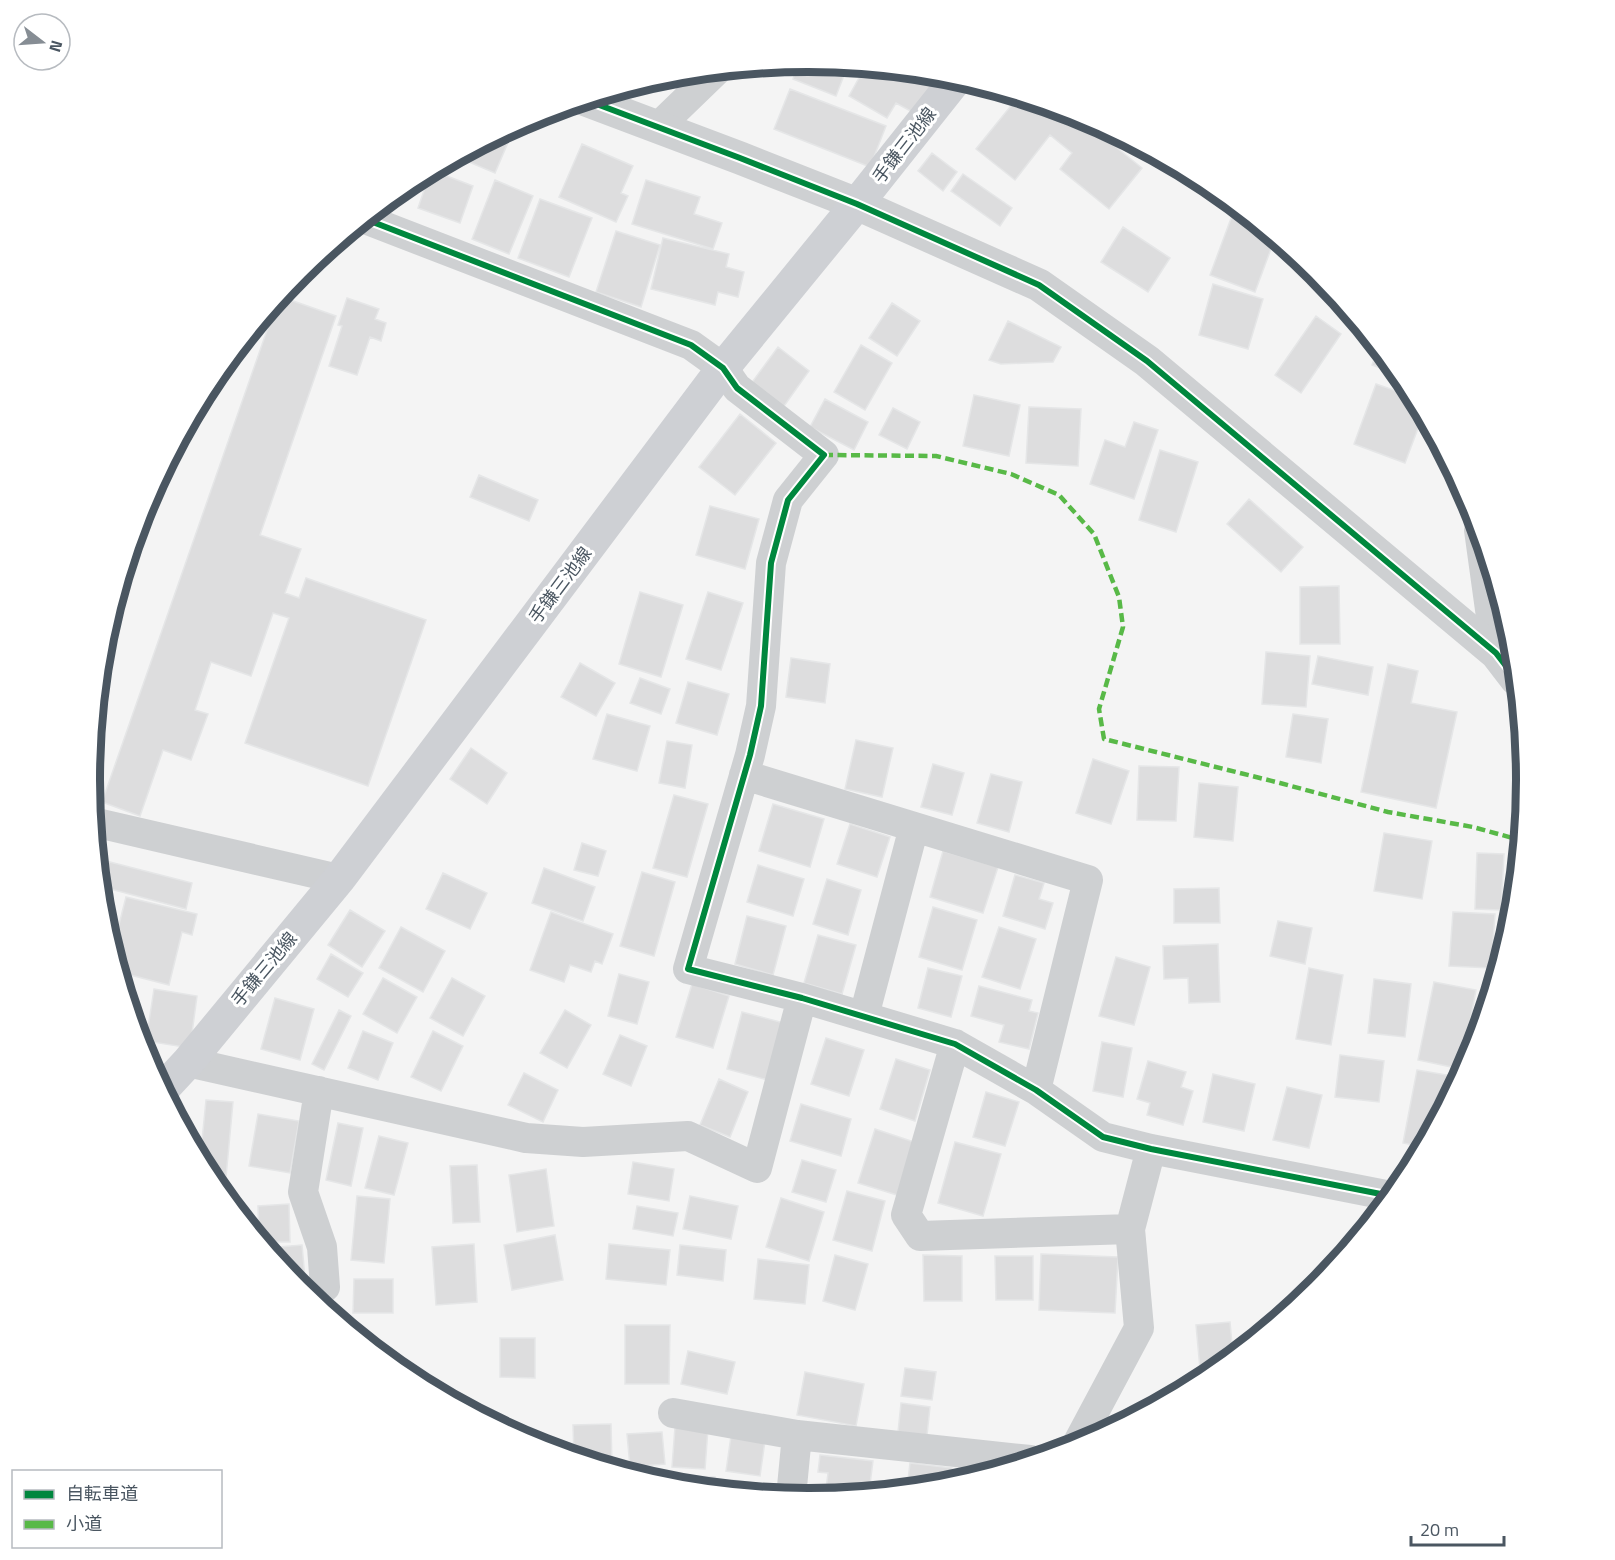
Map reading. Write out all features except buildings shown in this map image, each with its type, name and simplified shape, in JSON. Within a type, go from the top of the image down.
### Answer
[{"type":"main road","name":"手鎌三池線","points":[[168,1083],[188,1062],[339,879],[723,368],[950,87]]},
{"type":"street","points":[[658,127],[706,80]]},
{"type":"street","points":[[598,104],[857,204],[1038,285],[1147,361],[1496,653],[1506,665]]},
{"type":"street","points":[[371,222],[691,345],[723,368],[737,388],[824,455],[788,500],[771,563],[761,706],[744,775],[688,969],[802,998],[955,1044],[1036,1090],[1103,1137],[1151,1149],[1381,1194]]},
{"type":"street","points":[[1486,579],[1496,653]]},
{"type":"street","points":[[744,775],[1088,880],[1036,1090]]},
{"type":"street","points":[[101,824],[339,879]]},
{"type":"street","points":[[864,1016],[914,827]]},
{"type":"street","points":[[188,1062],[526,1138],[583,1142],[688,1136],[757,1168],[802,998]]},
{"type":"street","points":[[955,1044],[906,1215],[920,1236],[1130,1229]]},
{"type":"street","points":[[319,1091],[303,1192],[322,1247],[325,1287]]},
{"type":"street","points":[[1087,1430],[1139,1328],[1130,1229],[1151,1149]]},
{"type":"street","points":[[673,1413],[797,1436],[1010,1458]]},
{"type":"street","points":[[792,1487],[797,1436]]},
{"type":"marked path","points":[[824,455],[936,456],[1011,474],[1059,495],[1094,534],[1119,597],[1123,627],[1099,709],[1104,739],[1388,812],[1473,827],[1513,838]]},
{"type":"cycle path","points":[[598,104],[857,204],[1039,285],[1147,361],[1496,653],[1506,665]]},
{"type":"cycle path","points":[[372,222],[691,345],[723,368],[737,388],[824,455],[788,500],[771,563],[761,706],[750,755],[688,969],[802,998],[955,1044],[1036,1090],[1103,1137],[1151,1149],[1381,1194]]}]
